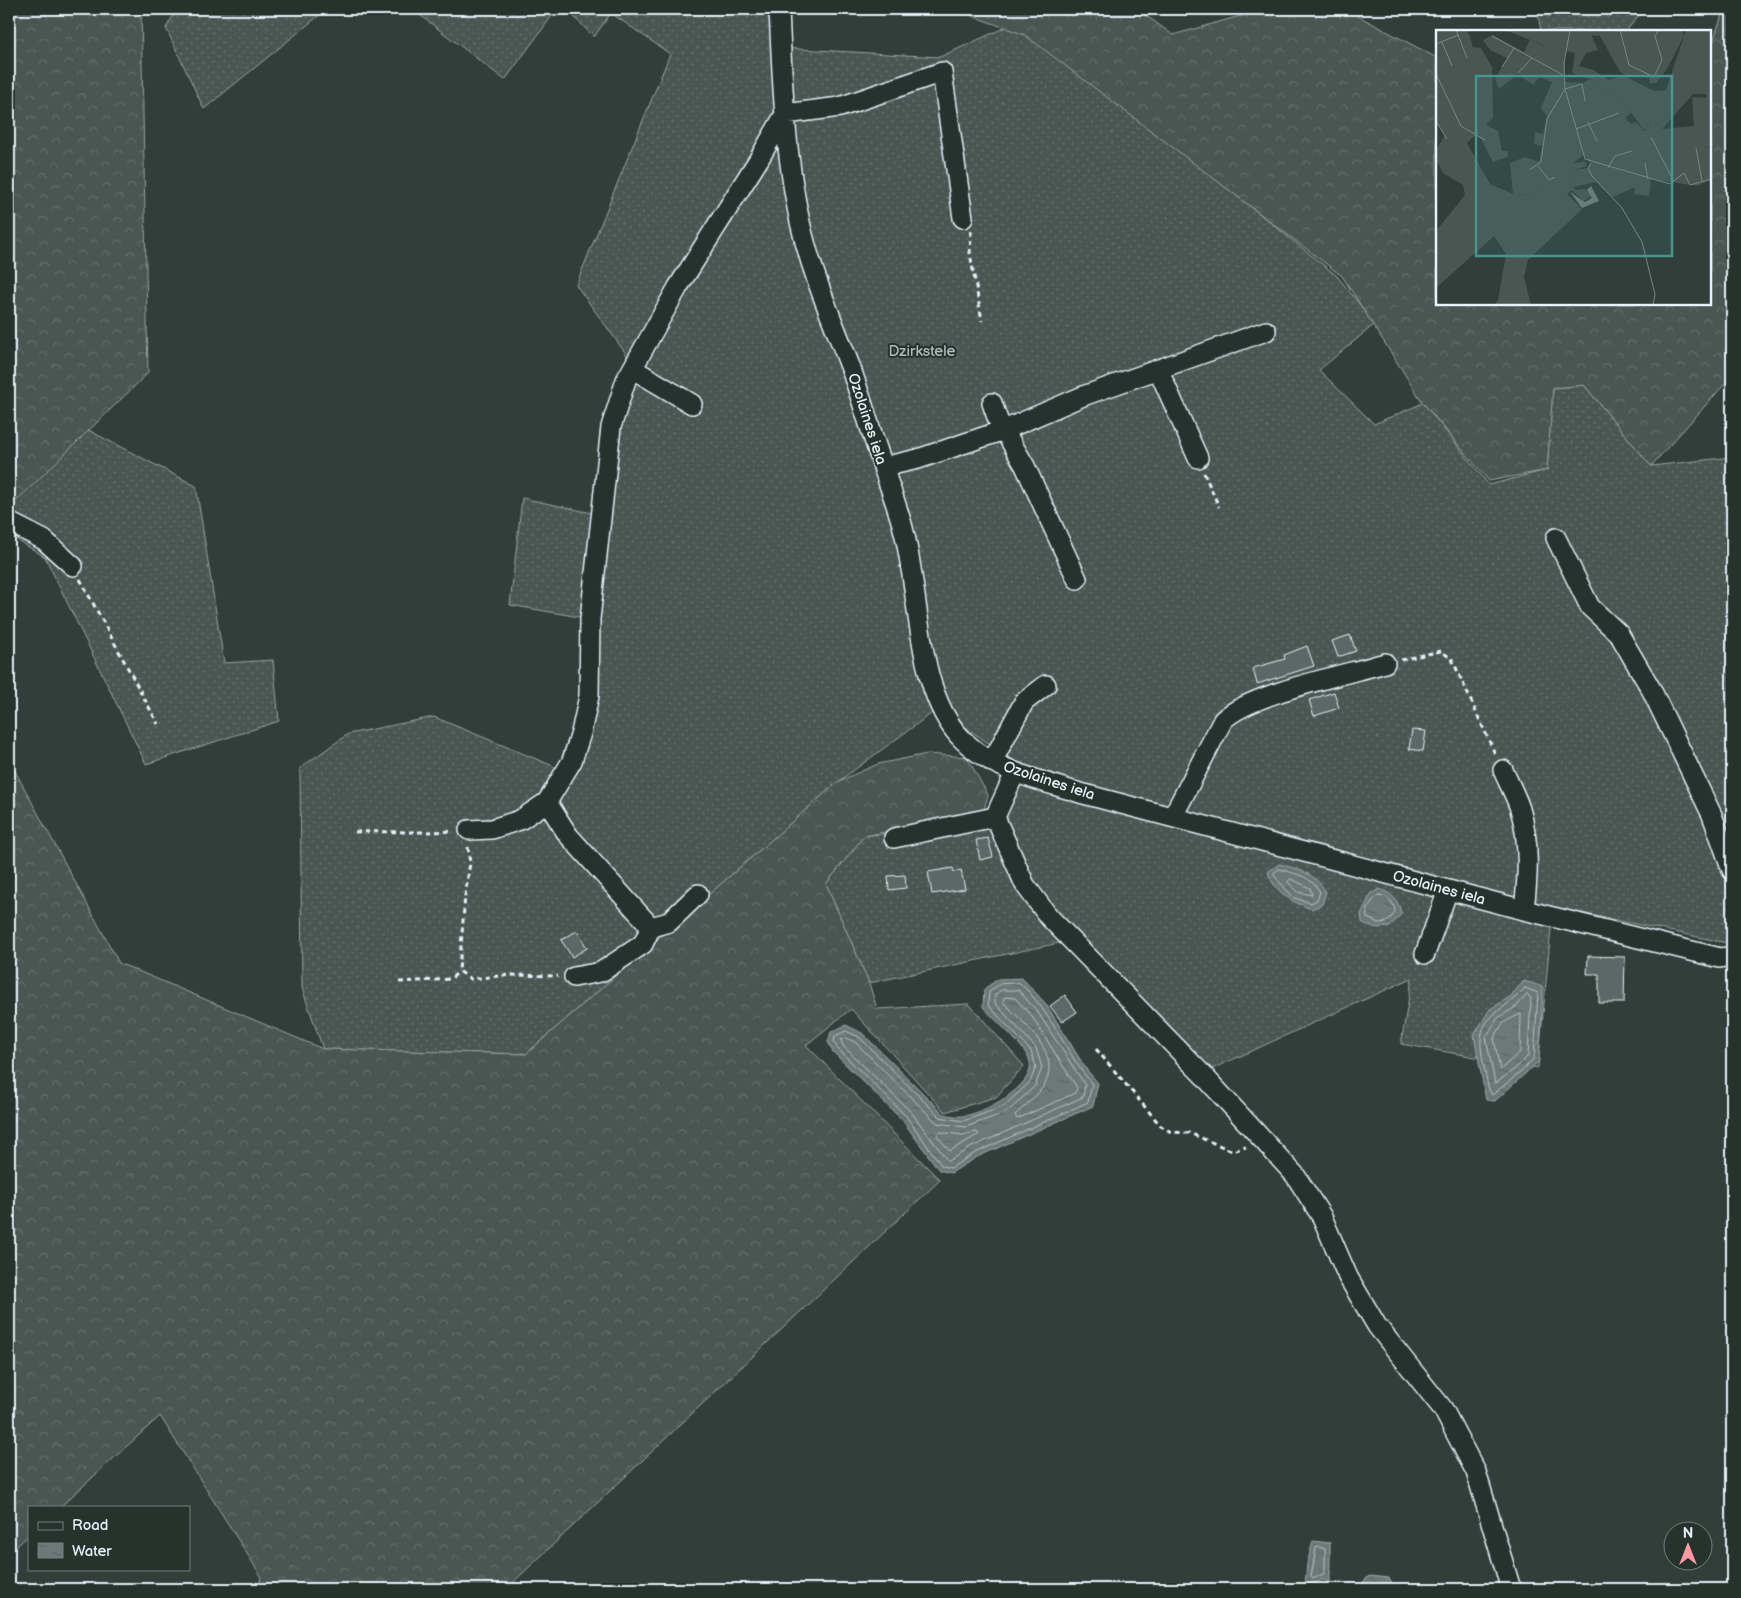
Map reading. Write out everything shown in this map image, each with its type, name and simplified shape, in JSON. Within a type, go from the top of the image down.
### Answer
[{"type":"street","name":"Ozolaines iela","points":[[779,9],[785,114],[800,222],[822,297],[850,368],[904,531],[914,575],[923,648],[936,701],[962,739],[992,762],[1015,772],[1080,793],[1524,910],[1720,958],[1732,956]]},
{"type":"street","points":[[469,830],[492,829],[520,820],[547,802],[572,761],[581,733],[589,696],[590,619],[611,427],[626,380],[678,288],[759,160],[785,114],[840,107],[942,72],[963,218]]},
{"type":"street","points":[[883,467],[918,460],[1004,430],[1083,396],[1266,331]]},
{"type":"street","points":[[633,369],[692,404]]},
{"type":"street","points":[[1158,369],[1198,458]]},
{"type":"street","points":[[992,403],[1077,579]]},
{"type":"street","points":[[9,522],[44,540],[73,566]]},
{"type":"street","points":[[1556,538],[1590,607],[1619,634],[1652,689],[1712,815],[1732,870]]},
{"type":"street","points":[[1172,816],[1223,720],[1232,710],[1258,699],[1385,663]]},
{"type":"street","points":[[992,762],[1024,702],[1046,685]]},
{"type":"street","points":[[1503,770],[1520,808],[1526,841],[1528,876],[1524,910]]},
{"type":"street","points":[[1015,772],[996,817],[1025,886],[1049,917],[1295,1175],[1322,1217],[1348,1278],[1377,1326],[1443,1409],[1476,1472],[1511,1589]]},
{"type":"street","points":[[547,802],[568,835],[651,927]]},
{"type":"street","points":[[894,838],[996,817]]},
{"type":"street","points":[[1426,954],[1448,890]]},
{"type":"street","points":[[574,977],[601,972],[643,944],[651,927],[669,922],[698,894]]},
{"type":"path","points":[[963,218],[971,231],[970,253],[982,322]]},
{"type":"path","points":[[1198,458],[1219,507]]},
{"type":"path","points":[[73,566],[158,724]]},
{"type":"path","points":[[1385,663],[1441,651],[1452,659],[1503,770]]},
{"type":"path","points":[[355,832],[399,830],[426,833],[469,830],[467,842],[470,863],[465,896],[459,971],[451,979],[399,982]]},
{"type":"path","points":[[459,971],[471,979],[509,975],[574,977]]},
{"type":"path","points":[[1096,1049],[1161,1126],[1171,1132],[1189,1134],[1233,1152],[1245,1148],[1255,1132]]},
{"type":"green space","points":[[9,9],[141,9],[148,373],[9,508]]},
{"type":"green space","points":[[177,9],[327,9],[204,109],[166,28]]},
{"type":"green space","points":[[412,9],[557,9],[505,80]]},
{"type":"green space","name":"Dzirkstele","points":[[566,9],[782,9],[781,48],[940,57],[1019,21],[1337,276],[1375,324],[1319,370],[1374,424],[1423,403],[1489,485],[1547,470],[1553,388],[1584,385],[1651,466],[1732,457],[1732,944],[1553,907],[1538,1068],[1401,1044],[1412,978],[1212,1069],[1064,942],[869,983],[826,884],[864,836],[997,820],[1022,766],[965,727],[947,702],[839,781],[526,1054],[323,1049],[302,988],[300,768],[348,734],[434,717],[558,768],[582,698],[585,618],[510,605],[522,498],[592,513],[627,355],[576,285],[670,54],[611,13],[594,37]]},
{"type":"green space","points":[[953,9],[1137,9],[1173,35],[1265,9],[1345,9],[1436,57],[1436,305],[1711,305],[1711,47],[1724,9],[1732,9],[1732,376],[1651,466],[1584,385],[1553,388],[1547,470],[1489,481],[1423,403],[1342,276],[1025,35]]},
{"type":"green space","points":[[1537,9],[1644,9],[1627,30],[1541,30]]},
{"type":"green space","points":[[9,389],[196,486],[224,663],[273,660],[279,721],[146,764],[45,557],[9,535]]},
{"type":"green space","points":[[927,754],[967,757],[988,795],[983,813],[864,836],[826,884],[869,983],[877,1009],[969,1004],[1024,1066],[996,1097],[945,1112],[851,1009],[806,1045],[940,1180],[506,1589],[259,1589],[261,1576],[160,1416],[61,1506],[28,1506],[28,1536],[9,1553],[9,760],[119,963],[323,1049],[526,1054],[839,781],[878,764]]},
{"type":"water","points":[[1279,864],[1300,870],[1317,880],[1326,892],[1322,904],[1312,909],[1298,904],[1285,896],[1275,885],[1268,872]]},
{"type":"water","points":[[1379,889],[1388,893],[1399,905],[1401,914],[1390,927],[1372,927],[1362,922],[1361,914],[1371,894]]},
{"type":"water","points":[[1022,978],[1046,1004],[1086,1069],[1098,1083],[1093,1106],[977,1157],[951,1173],[939,1170],[902,1120],[833,1052],[828,1042],[831,1032],[846,1025],[862,1033],[944,1114],[963,1116],[972,1114],[1006,1097],[1025,1080],[1030,1071],[1030,1062],[1022,1048],[983,1007],[984,989],[998,979]]},
{"type":"water","points":[[1524,981],[1543,987],[1539,1061],[1495,1101],[1486,1100],[1474,1035],[1490,1009],[1510,997]]},
{"type":"water","points":[[1313,1541],[1330,1543],[1330,1582],[1322,1580],[1315,1584],[1305,1584],[1307,1564]]},
{"type":"water","points":[[1369,1576],[1389,1578],[1396,1589],[1356,1589]]},
{"type":"building","points":[[1350,635],[1356,651],[1338,657],[1332,641]]},
{"type":"building","points":[[1307,646],[1314,666],[1257,684],[1253,668],[1285,659],[1284,655]]},
{"type":"building","points":[[1334,692],[1339,708],[1314,716],[1309,700]]},
{"type":"building","points":[[1412,730],[1426,731],[1423,751],[1409,749]]},
{"type":"building","points":[[988,838],[993,857],[980,860],[976,840]]},
{"type":"building","points":[[953,868],[954,872],[961,870],[965,889],[932,894],[928,872]]},
{"type":"building","points":[[905,875],[906,888],[889,890],[888,876]]},
{"type":"building","points":[[577,931],[587,948],[572,957],[561,940]]},
{"type":"building","points":[[1588,956],[1625,957],[1624,1003],[1599,1003],[1599,974],[1587,974]]},
{"type":"building","points":[[1065,995],[1077,1012],[1062,1022],[1050,1006]]}]
